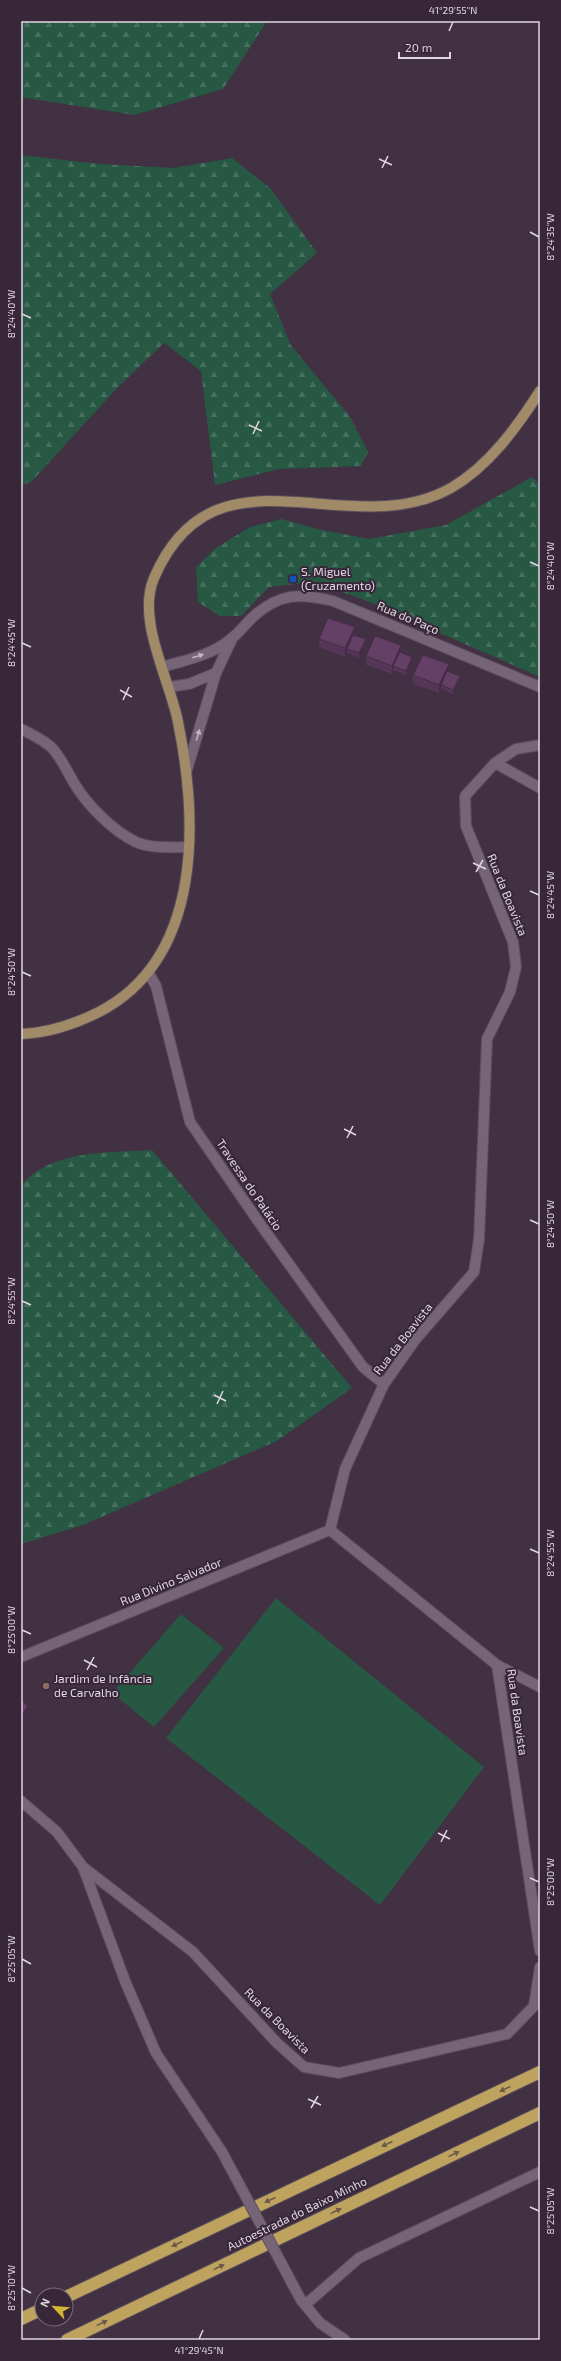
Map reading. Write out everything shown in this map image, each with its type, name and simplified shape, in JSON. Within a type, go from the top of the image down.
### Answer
[{"type":"highway","name":"Autoestrada do Baixo Minho","points":[[74,2293],[540,2072]]},
{"type":"highway","name":"Autoestrada do Baixo Minho","points":[[67,2340],[540,2113]]},
{"type":"highway","points":[[21,2319],[34,2313]]},
{"type":"main road","points":[[21,1034],[76,1024],[117,1002],[148,972],[165,947],[177,921],[186,883],[189,794],[178,720],[152,631],[149,604],[153,580],[171,545],[193,523],[215,510],[252,500],[284,501],[358,508],[396,506],[425,498],[450,488],[487,461],[528,410],[540,391]]},
{"type":"street","name":"Rua do Paço","points":[[162,666],[208,654],[232,639],[254,616],[276,600],[307,594],[333,601],[540,687]]},
{"type":"street","points":[[186,773],[216,673],[232,639]]},
{"type":"street","points":[[169,687],[189,684],[216,673]]},
{"type":"street","points":[[21,729],[45,740],[58,753],[75,784],[86,799],[118,830],[142,843],[160,848],[188,847]]},
{"type":"street","name":"Rua da Boavista","points":[[540,746],[516,749],[495,763],[465,796],[466,826],[513,942],[516,967],[510,992],[487,1039],[479,1238],[474,1272],[415,1340],[384,1384],[345,1469],[330,1530],[496,1665],[540,1951]]},
{"type":"street","points":[[495,763],[540,788]]},
{"type":"street","name":"Travessa do Palácio","points":[[148,972],[156,986],[190,1122],[258,1222],[363,1367],[384,1384]]},
{"type":"street","name":"Rua Divino Salvador","points":[[21,1656],[330,1530]]},
{"type":"street","points":[[496,1665],[540,1686]]},
{"type":"street","name":"Rua da Boavista","points":[[21,1801],[57,1832],[84,1868],[193,1952],[277,2043],[304,2067],[338,2073],[507,2034],[534,2006],[540,1967]]},
{"type":"street","points":[[84,1868],[125,1981],[156,2053],[222,2152],[303,2302],[320,2323],[345,2340]]},
{"type":"street","points":[[303,2302],[359,2258],[540,2172]]},
{"type":"green space","points":[[21,21],[267,21],[223,89],[134,115],[21,97]]},
{"type":"green space","points":[[21,155],[99,164],[174,168],[232,158],[270,188],[317,253],[270,294],[290,344],[350,417],[368,452],[361,466],[279,469],[215,485],[201,371],[164,343],[118,387],[32,481],[21,486]]},
{"type":"green space","points":[[532,477],[540,485],[540,677],[362,599],[313,582],[269,587],[241,616],[220,616],[198,602],[196,567],[216,548],[250,527],[281,519],[317,529],[369,539],[446,525]]},
{"type":"green space","points":[[152,1150],[352,1388],[277,1441],[83,1525],[21,1544],[21,1185],[34,1173],[65,1159],[100,1153]]},
{"type":"green space","points":[[276,1598],[484,1767],[380,1905],[166,1738]]},
{"type":"green space","points":[[181,1614],[224,1648],[154,1727],[112,1693]]},
{"type":"building","points":[[328,618],[355,627],[345,648],[319,639]]},
{"type":"building","points":[[353,635],[366,639],[359,653],[347,649]]},
{"type":"building","points":[[375,636],[401,645],[392,666],[366,656]]},
{"type":"building","points":[[400,652],[412,657],[406,671],[393,666]]},
{"type":"building","points":[[423,655],[449,664],[439,685],[413,675]]},
{"type":"building","points":[[447,671],[460,676],[453,690],[441,685]]},
{"type":"building","points":[[21,1700],[28,1706],[21,1715]]},
{"type":"place","name":"S. Miguel (Cruzamento)","points":[[293,579]]},
{"type":"place","name":"Jardim de Infância de Carvalho","points":[[46,1686]]}]
